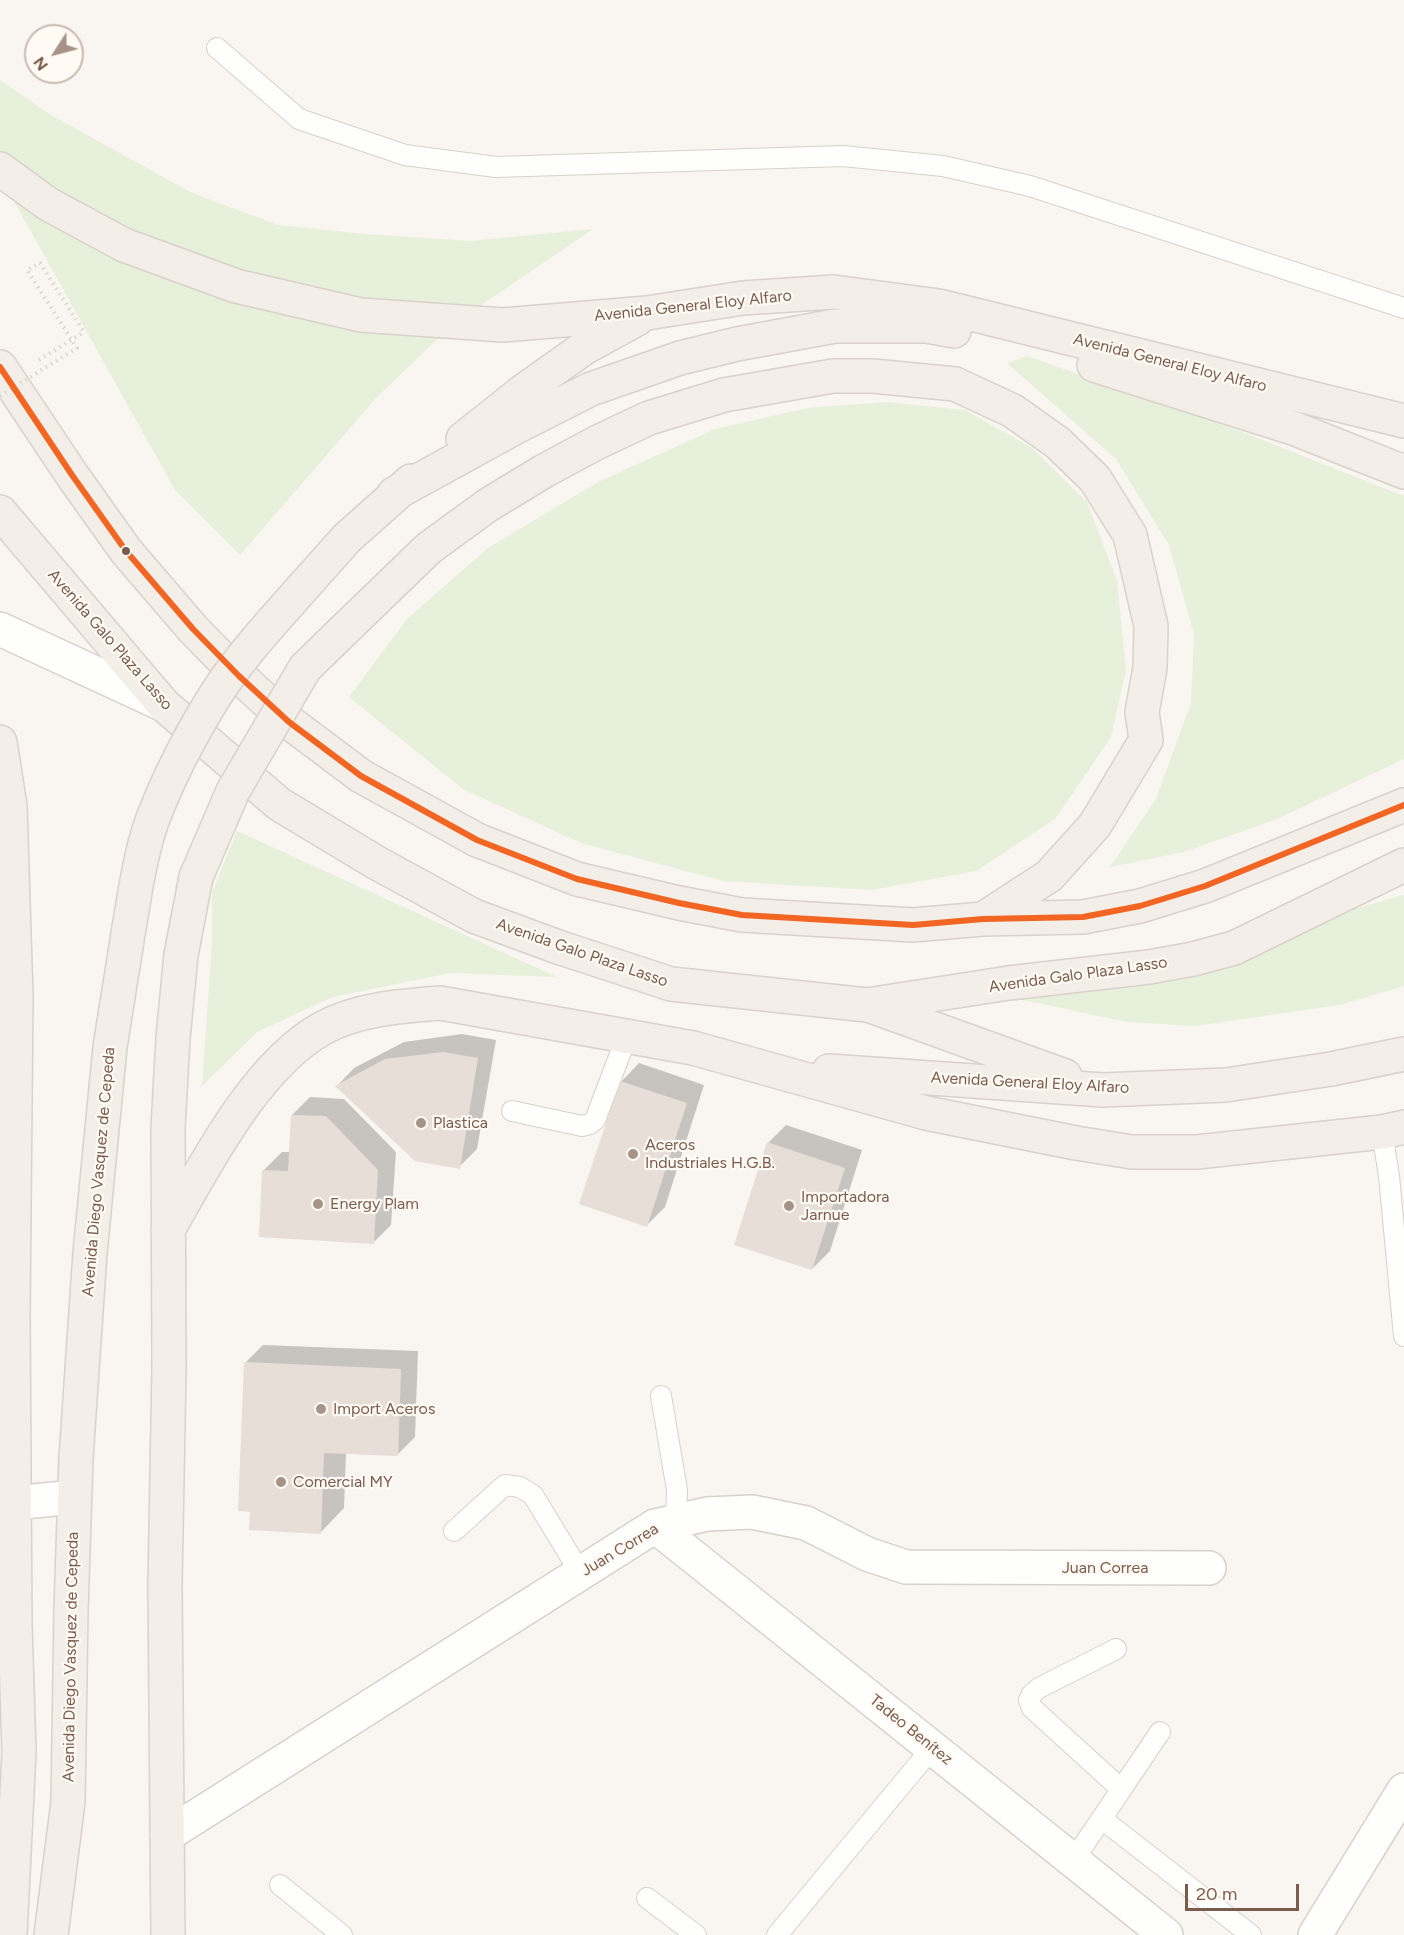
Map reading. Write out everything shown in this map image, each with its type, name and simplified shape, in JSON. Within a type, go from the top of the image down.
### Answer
[{"type":"main road","name":"Avenida General Eloy Alfaro","points":[[0,169],[48,204],[124,245],[236,286],[361,315],[503,325],[647,314],[743,298],[834,292],[939,306],[1404,421]]},
{"type":"main road","points":[[394,494],[522,392],[584,348],[647,314]]},
{"type":"main road","points":[[394,494],[591,389],[680,358],[737,344],[835,326],[927,326],[1037,347],[1293,428],[1404,472]]},
{"type":"main road","points":[[168,1935],[165,1585],[169,1369],[168,1128],[181,955],[196,877],[233,791],[305,668],[429,548],[488,505],[562,461],[649,418],[724,395],[833,376],[873,376],[955,384],[1013,411],[1058,443],[1095,479],[1130,535],[1150,626],[1150,668],[1142,712],[1146,740],[1095,825],[1049,876],[983,919]]},
{"type":"main road","points":[[3,381],[126,551],[193,628],[239,676],[289,722],[371,781],[477,840],[577,879],[742,915],[901,924],[983,919],[1083,917],[1140,906],[1205,886],[1404,805]]},
{"type":"main road","name":"Avenida Diego Vasquez de Cepeda","points":[[51,1935],[68,1802],[74,1497],[94,1207],[110,1047],[142,855],[152,823],[175,767],[219,690],[265,630],[305,585],[347,538],[394,494]]},
{"type":"main road","name":"Avenida Galo Plaza Lasso","points":[[0,512],[164,705],[279,804],[377,863],[474,916],[558,947],[671,984],[867,1005],[1009,983],[1193,959],[1234,948],[1404,865]]},
{"type":"main road","points":[[0,742],[10,806],[16,997],[7,1502],[19,1752],[10,1935]]},
{"type":"main road","points":[[168,1230],[210,1156],[263,1079],[284,1058],[323,1028],[365,1013],[403,1006],[440,1003],[693,1048],[926,1113],[1132,1152],[1197,1152],[1393,1130]]},
{"type":"main road","points":[[867,1005],[1103,1090]]},
{"type":"main road","name":"Avenida General Eloy Alfaro","points":[[761,1066],[1103,1090],[1226,1085],[1331,1069],[1404,1054]]},
{"type":"street","points":[[0,629],[164,705]]},
{"type":"street","points":[[7,1502],[74,1497]]},
{"type":"street","name":"Juan Correa","points":[[167,1835],[580,1574],[666,1523],[707,1514],[752,1512],[806,1523],[867,1554],[906,1567],[1209,1568]]},
{"type":"street","name":"Tadeo Benítez","points":[[666,1523],[932,1748],[1166,1935]]},
{"type":"street","points":[[1315,1935],[1404,1790]]},
{"type":"lane","points":[[216,48],[299,119],[405,155],[496,167],[843,156],[943,166],[1030,186],[1404,308]]},
{"type":"lane","points":[[512,1111],[582,1126],[590,1124],[595,1120],[627,1036]]},
{"type":"lane","points":[[1393,1130],[1389,1176],[1404,1336]]},
{"type":"lane","points":[[661,1396],[677,1490],[666,1523]]},
{"type":"lane","points":[[454,1531],[505,1485],[520,1487],[533,1495],[580,1574]]},
{"type":"lane","points":[[1116,1649],[1039,1688],[1029,1700],[1032,1708],[1121,1790]]},
{"type":"lane","points":[[1073,1861],[1160,1732]]},
{"type":"lane","points":[[777,1935],[932,1748]]},
{"type":"lane","points":[[1102,1819],[1251,1935]]},
{"type":"lane","points":[[280,1885],[342,1935]]},
{"type":"lane","points":[[647,1898],[696,1935]]},
{"type":"path","points":[[3,381],[77,348],[27,270],[40,262],[84,332],[3,381]]},
{"type":"green space","points":[[0,80],[51,115],[192,193],[278,225],[470,241],[593,229],[452,325],[375,399],[240,555],[175,490],[0,176]]},
{"type":"green space","points":[[1027,356],[1245,433],[1404,496],[1404,759],[1277,819],[1184,852],[1110,867],[1156,799],[1191,703],[1194,634],[1169,545],[1116,459],[1007,363]]},
{"type":"green space","points":[[886,402],[965,410],[1032,448],[1087,502],[1117,581],[1126,670],[1111,737],[1055,819],[976,871],[872,890],[723,881],[581,843],[463,789],[349,697],[407,619],[488,548],[598,482],[715,429],[808,408]]},
{"type":"green space","points":[[237,831],[557,977],[450,973],[333,997],[257,1032],[202,1086],[212,943],[212,893]]},
{"type":"green space","points":[[1404,895],[1404,986],[1339,1005],[1196,1026],[1127,1022],[1010,997],[1256,936]]},
{"type":"building","name":"Plastica","points":[[443,1052],[478,1058],[460,1169],[415,1161],[335,1086],[385,1059]]},
{"type":"building","name":"Aceros Industriales H.G.B.","points":[[620,1081],[687,1103],[647,1227],[579,1204]]},
{"type":"building","name":"Energy Plam","points":[[291,1115],[326,1116],[378,1170],[374,1244],[259,1237],[262,1170],[288,1171]]},
{"type":"building","name":"Importadora Jarnue","points":[[767,1142],[845,1168],[812,1270],[734,1245]]},
{"type":"building","name":"Import Aceros","points":[[244,1362],[401,1369],[398,1456],[324,1453],[321,1534],[249,1530],[250,1512],[238,1511]]},
{"type":"transit line","points":[[0,367],[126,551],[193,629],[289,722],[361,776],[477,840],[577,879],[742,915],[913,925],[983,919],[1083,917],[1140,906],[1205,886],[1404,805]]},
{"type":"place","name":"Plastica","points":[[421,1123]]},
{"type":"place","name":"Aceros Industriales H.G.B.","points":[[633,1154]]},
{"type":"place","name":"Energy Plam","points":[[318,1204]]},
{"type":"place","name":"Importadora Jarnue","points":[[789,1206]]},
{"type":"place","name":"Import Aceros","points":[[321,1409]]},
{"type":"place","name":"Comercial MY","points":[[281,1482]]}]
